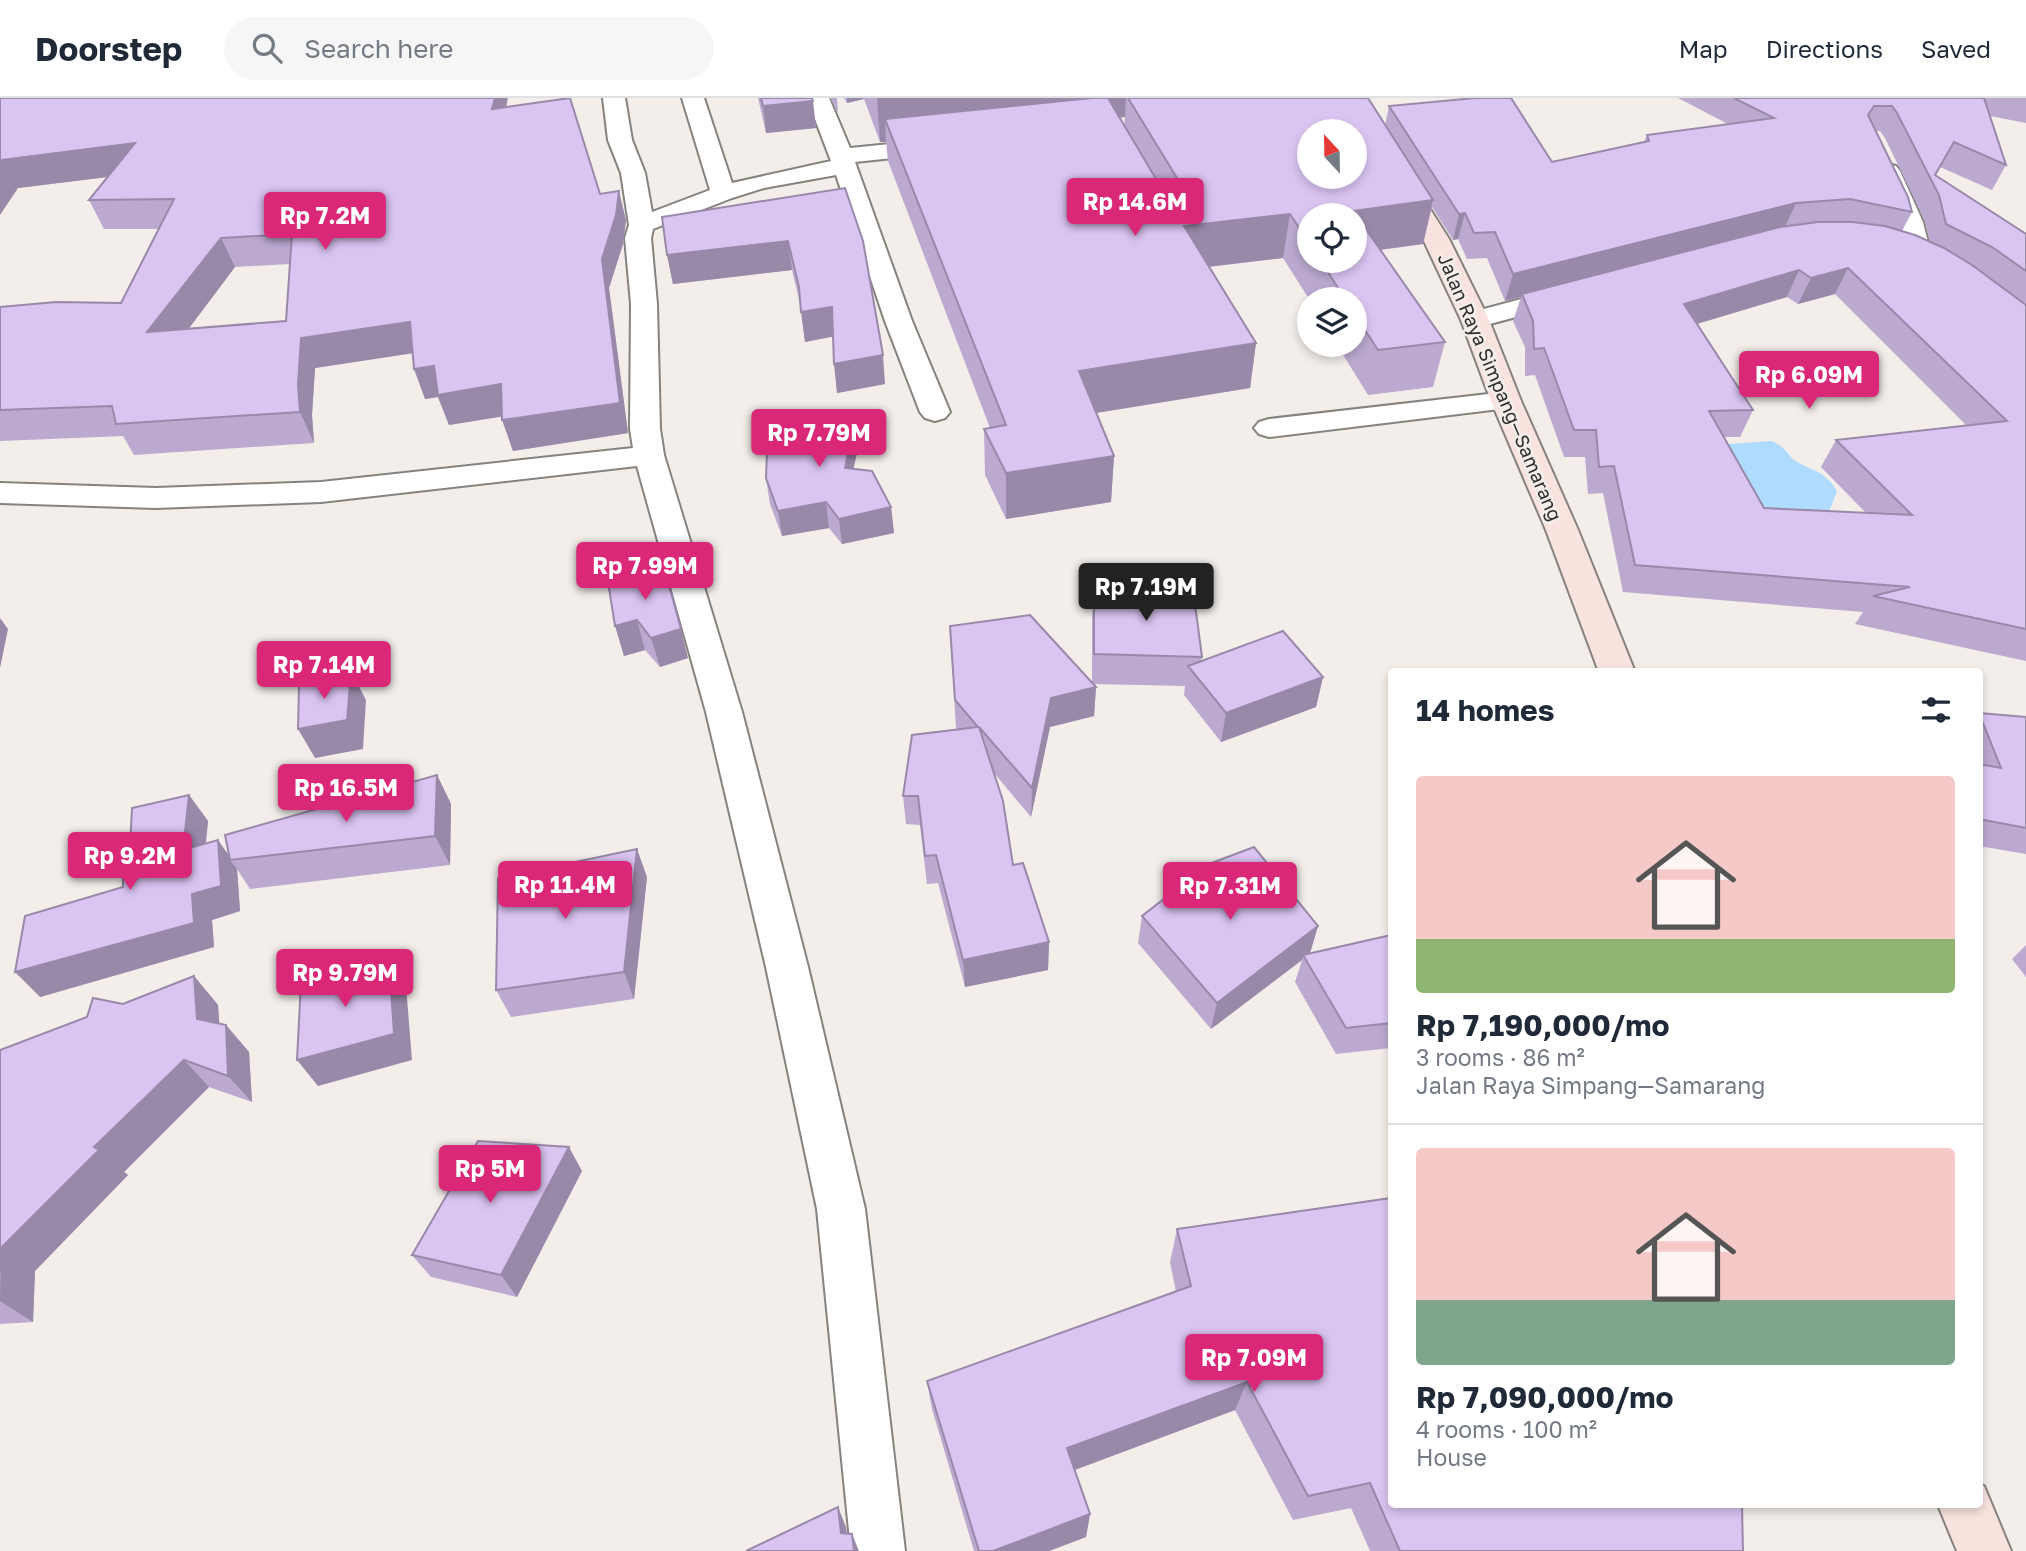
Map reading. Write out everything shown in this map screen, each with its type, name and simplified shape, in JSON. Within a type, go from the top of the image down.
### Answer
[{"type":"main road","name":"Jalan Raya Simpang—Samarang","points":[[1342,102],[1436,239],[1475,320],[1613,661]]},
{"type":"main road","points":[[1966,1508],[1984,1551]]},
{"type":"street","points":[[614,98],[620,140],[633,173],[642,225],[638,238],[644,304],[645,429],[649,455],[727,724],[787,967],[841,1209],[878,1551]]},
{"type":"street","points":[[693,98],[723,193]]},
{"type":"street","points":[[818,98],[890,292],[911,360],[935,412]]},
{"type":"street","points":[[642,225],[723,193],[760,182],[843,161],[962,143]]},
{"type":"street","points":[[1877,150],[1910,222],[1918,254]]},
{"type":"street","points":[[1890,246],[1918,254],[1942,266]]},
{"type":"street","points":[[1475,320],[1591,288]]},
{"type":"street","points":[[1269,428],[1506,401]]},
{"type":"street","points":[[0,493],[156,498],[321,492],[649,455]]},
{"type":"water","points":[[1771,441],[1797,462],[1824,476],[1833,484],[1837,491],[1823,528],[1745,511],[1713,458],[1729,444]]},
{"type":"building","points":[[0,98],[495,98],[492,109],[570,98],[600,194],[619,191],[616,215],[602,259],[620,403],[502,420],[501,384],[438,395],[434,366],[414,369],[410,322],[301,338],[298,385],[300,412],[116,424],[112,406],[0,410],[0,307],[56,302],[121,303],[174,199],[89,200],[135,143],[2,160],[0,163]],"holes":[[[292,234],[286,321],[147,332],[221,238]]]},
{"type":"building","points":[[761,98],[812,98],[813,101],[763,106]]},
{"type":"building","points":[[1108,98],[1178,216],[1189,222],[1195,220],[1199,214],[1128,98],[1368,98],[1433,200],[1367,209],[1367,203],[1297,203],[1297,225],[1290,214],[1184,226],[1256,343],[1079,371],[1114,456],[1006,473],[984,429],[1006,425],[885,119]]},
{"type":"building","points":[[1475,98],[1511,98],[1552,162],[1649,141],[1647,135],[1774,118],[1734,98],[1984,98],[2006,165],[1954,142],[1935,175],[2026,234],[2026,271],[1992,247],[1946,224],[1939,195],[1897,113],[1892,106],[1874,106],[1868,115],[1908,197],[1912,212],[1850,199],[1796,203],[1513,274],[1495,232],[1474,233],[1465,213],[1459,214],[1389,106]]},
{"type":"building","points":[[845,188],[863,241],[883,355],[834,364],[832,307],[801,312],[799,287],[788,241],[667,255],[662,217]]},
{"type":"building","points":[[1818,222],[1853,222],[1885,226],[1915,235],[1972,265],[2026,305],[2026,629],[1873,596],[1910,587],[1635,565],[1614,466],[1599,467],[1596,430],[1574,430],[1544,348],[1534,349],[1533,321],[1522,294],[1780,227]],"holes":[[[1848,268],[2007,421],[1836,440],[1912,515],[1764,508],[1709,411],[1753,410],[1684,304],[1799,270],[1811,278]]]},
{"type":"building","points":[[1367,231],[1445,342],[1378,350],[1367,333],[1367,287],[1337,287],[1329,273],[1367,273]]},
{"type":"building","points":[[856,418],[845,468],[872,471],[891,507],[839,519],[826,502],[778,511],[766,478],[768,424]]},
{"type":"building","points":[[664,567],[681,629],[651,638],[637,620],[615,626],[608,582]]},
{"type":"building","points":[[1094,589],[1193,589],[1202,657],[1094,654]]},
{"type":"building","points":[[1030,615],[1096,687],[1051,698],[1032,788],[979,727],[1003,801],[1013,865],[1023,863],[1049,942],[963,960],[936,855],[925,856],[918,796],[903,796],[912,735],[978,727],[955,700],[950,626]]},
{"type":"building","points":[[1283,631],[1323,677],[1226,713],[1188,666]]},
{"type":"building","points":[[351,671],[347,720],[298,729],[299,684]]},
{"type":"building","points":[[1983,713],[2026,717],[2026,828],[1983,820],[1983,765],[2001,768],[1983,723]]},
{"type":"building","points":[[437,775],[435,836],[230,860],[225,835]]},
{"type":"building","points":[[189,795],[183,850],[218,840],[221,886],[192,894],[194,923],[15,972],[25,916],[123,887],[123,867],[129,866],[132,808]]},
{"type":"building","points":[[1254,847],[1318,926],[1217,1003],[1142,916],[1209,864]]},
{"type":"building","points":[[637,849],[624,972],[496,990],[498,878]]},
{"type":"building","points":[[1388,936],[1388,1023],[1346,1028],[1303,955]]},
{"type":"building","points":[[389,959],[394,1034],[297,1060],[301,982]]},
{"type":"building","points":[[194,976],[197,1019],[226,1025],[228,1076],[184,1060],[94,1147],[99,1150],[1,1248],[0,1273],[0,1050],[87,1017],[93,998],[123,1004]]},
{"type":"building","points":[[478,1141],[569,1147],[501,1275],[412,1255]]},
{"type":"building","points":[[1388,1198],[1388,1508],[1742,1508],[1743,1551],[1400,1551],[1370,1483],[1308,1496],[1247,1382],[1067,1448],[1090,1514],[993,1551],[979,1551],[927,1381],[1191,1286],[1177,1229]]},
{"type":"building","points":[[838,1507],[841,1533],[852,1534],[854,1551],[746,1551]]}]
